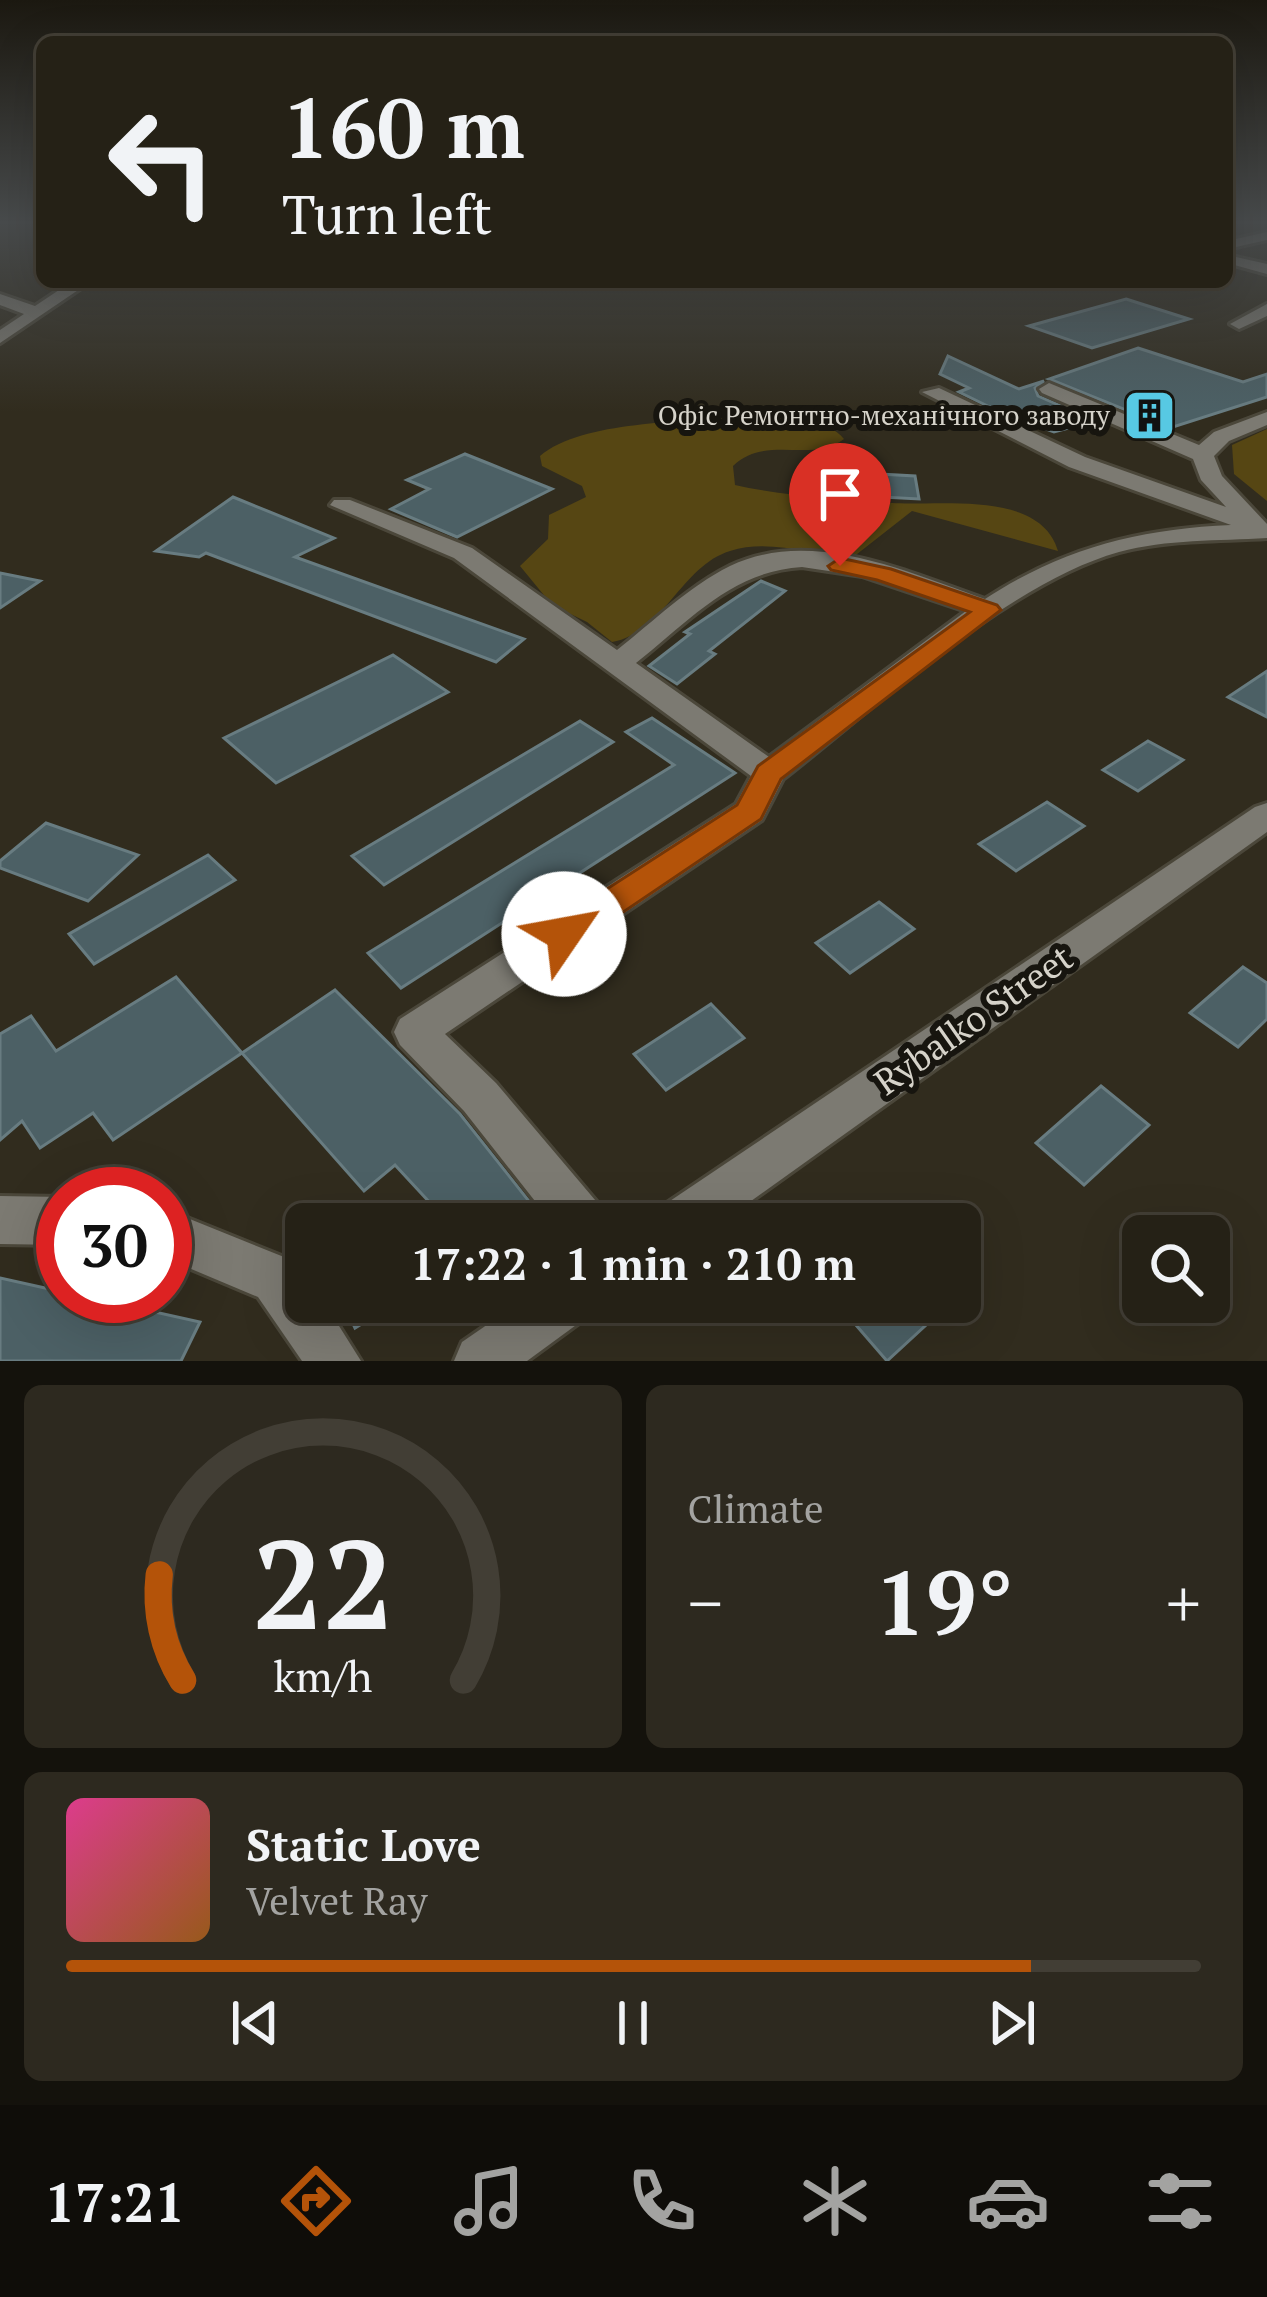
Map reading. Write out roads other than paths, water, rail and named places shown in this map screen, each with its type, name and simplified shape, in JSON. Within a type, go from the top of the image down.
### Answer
[{"type":"street","points":[[0,338],[73,288]]},
{"type":"street","points":[[0,299],[38,313]]},
{"type":"street","points":[[1267,309],[1238,324],[1267,333]]},
{"type":"street","points":[[1048,389],[1203,455]]},
{"type":"street","points":[[932,392],[1077,462],[1267,530]]},
{"type":"street","points":[[1267,418],[1223,432],[1208,442],[1203,455],[1203,469],[1214,485],[1267,530]]},
{"type":"street","points":[[342,505],[463,553],[769,773]]},
{"type":"street","points":[[567,1203],[480,1097],[415,1032],[750,812],[769,773],[988,610],[1087,554],[1168,537],[1267,530]]},
{"type":"street","points":[[617,664],[740,570],[766,560],[797,557],[882,574],[988,610]]},
{"type":"street","name":"Rybalko Street","points":[[708,1203],[1267,815]]},
{"type":"street","points":[[0,1220],[36,1221]]},
{"type":"street","points":[[192,1244],[276,1280],[334,1361]]},
{"type":"street","points":[[481,1361],[536,1323]]},
{"type":"place","name":"Офіс Ремонтно-механічного заводу","points":[[1149,415]]}]
